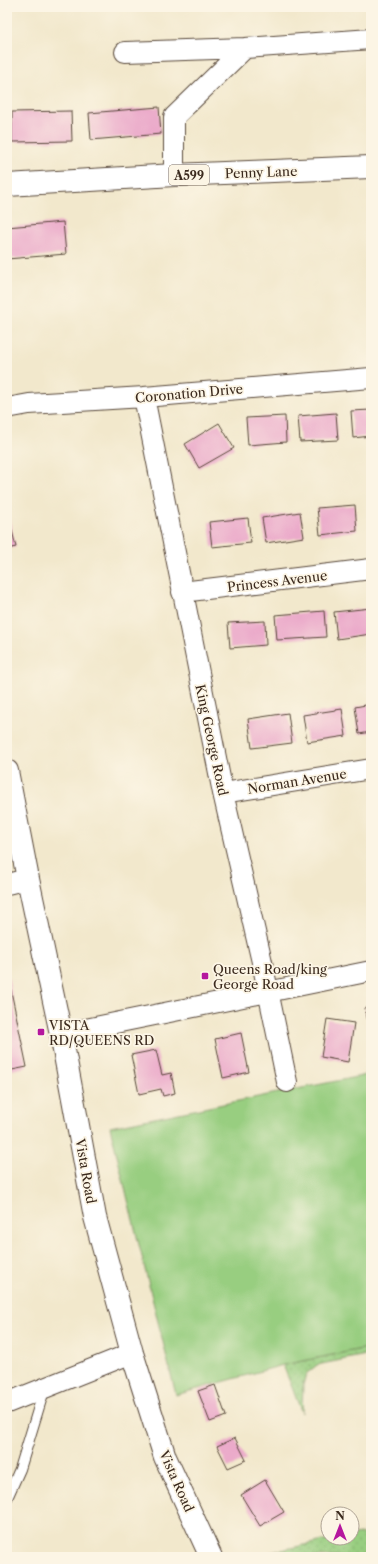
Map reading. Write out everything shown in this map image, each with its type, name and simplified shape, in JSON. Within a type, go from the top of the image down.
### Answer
[{"type":"main road","name":"Penny Lane","points":[[7,185],[174,175],[371,167]]},
{"type":"main road","name":"Vista Road","points":[[7,771],[17,881],[61,1034],[95,1217],[132,1353],[165,1457],[211,1557]]},
{"type":"street","points":[[125,52],[245,48],[371,39]]},
{"type":"street","points":[[174,175],[174,117],[245,48]]},
{"type":"street","name":"Coronation Drive","points":[[7,408],[29,404],[144,397],[371,378]]},
{"type":"street","name":"King George Road","points":[[144,397],[223,793],[287,1082]]},
{"type":"street","name":"Princess Avenue","points":[[182,592],[371,570]]},
{"type":"street","name":"Norman Avenue","points":[[223,793],[371,769]]},
{"type":"street","points":[[61,1034],[371,971]]},
{"type":"street","points":[[7,1403],[132,1353]]},
{"type":"lane","points":[[7,1498],[20,1469],[45,1387]]},
{"type":"green space","points":[[371,1074],[371,1347],[283,1365],[176,1395],[110,1127]]},
{"type":"green space","points":[[371,1347],[371,1354],[317,1365],[306,1374],[303,1385],[302,1413],[283,1365]]},
{"type":"green space","points":[[371,1533],[371,1557],[248,1557],[320,1542],[320,1546],[360,1546],[360,1534]]},
{"type":"building","points":[[159,107],[161,134],[91,140],[89,113]]},
{"type":"building","points":[[71,111],[72,141],[12,142],[12,112]]},
{"type":"building","points":[[63,222],[66,254],[7,259],[7,227]]},
{"type":"building","points":[[371,410],[371,436],[353,438],[351,411]]},
{"type":"building","points":[[336,413],[338,440],[300,442],[298,416]]},
{"type":"building","points":[[285,416],[286,442],[248,445],[246,418]]},
{"type":"building","points":[[219,423],[234,448],[199,468],[185,444]]},
{"type":"building","points":[[355,505],[357,531],[320,535],[317,508]]},
{"type":"building","points":[[7,510],[16,547],[7,549]]},
{"type":"building","points":[[300,512],[304,537],[266,543],[262,518]]},
{"type":"building","points":[[248,518],[251,543],[212,547],[209,522]]},
{"type":"building","points":[[371,608],[371,634],[337,639],[334,612]]},
{"type":"building","points":[[324,611],[326,637],[277,640],[275,615]]},
{"type":"building","points":[[265,621],[266,645],[230,648],[228,623]]},
{"type":"building","points":[[371,704],[371,732],[359,734],[355,707]]},
{"type":"building","points":[[342,709],[346,736],[307,742],[303,715]]},
{"type":"building","points":[[288,713],[292,743],[252,748],[248,719]]},
{"type":"building","points":[[7,972],[27,1067],[7,1071]]},
{"type":"building","points":[[371,1007],[371,1032],[370,1032],[365,1008]]},
{"type":"building","points":[[327,1019],[354,1023],[348,1062],[321,1057]]},
{"type":"building","points":[[241,1033],[249,1072],[223,1078],[215,1039]]},
{"type":"building","points":[[156,1050],[162,1075],[171,1073],[175,1093],[163,1096],[161,1089],[139,1094],[131,1055]]},
{"type":"building","points":[[215,1385],[226,1416],[210,1422],[198,1391]]},
{"type":"building","points":[[235,1438],[246,1460],[228,1468],[217,1446]]},
{"type":"building","points":[[265,1480],[284,1512],[260,1526],[241,1495]]},
{"type":"place","name":"Queens Road/king George Road","points":[[205,976]]},
{"type":"place","name":"VISTA RD/QUEENS RD","points":[[41,1032]]}]
